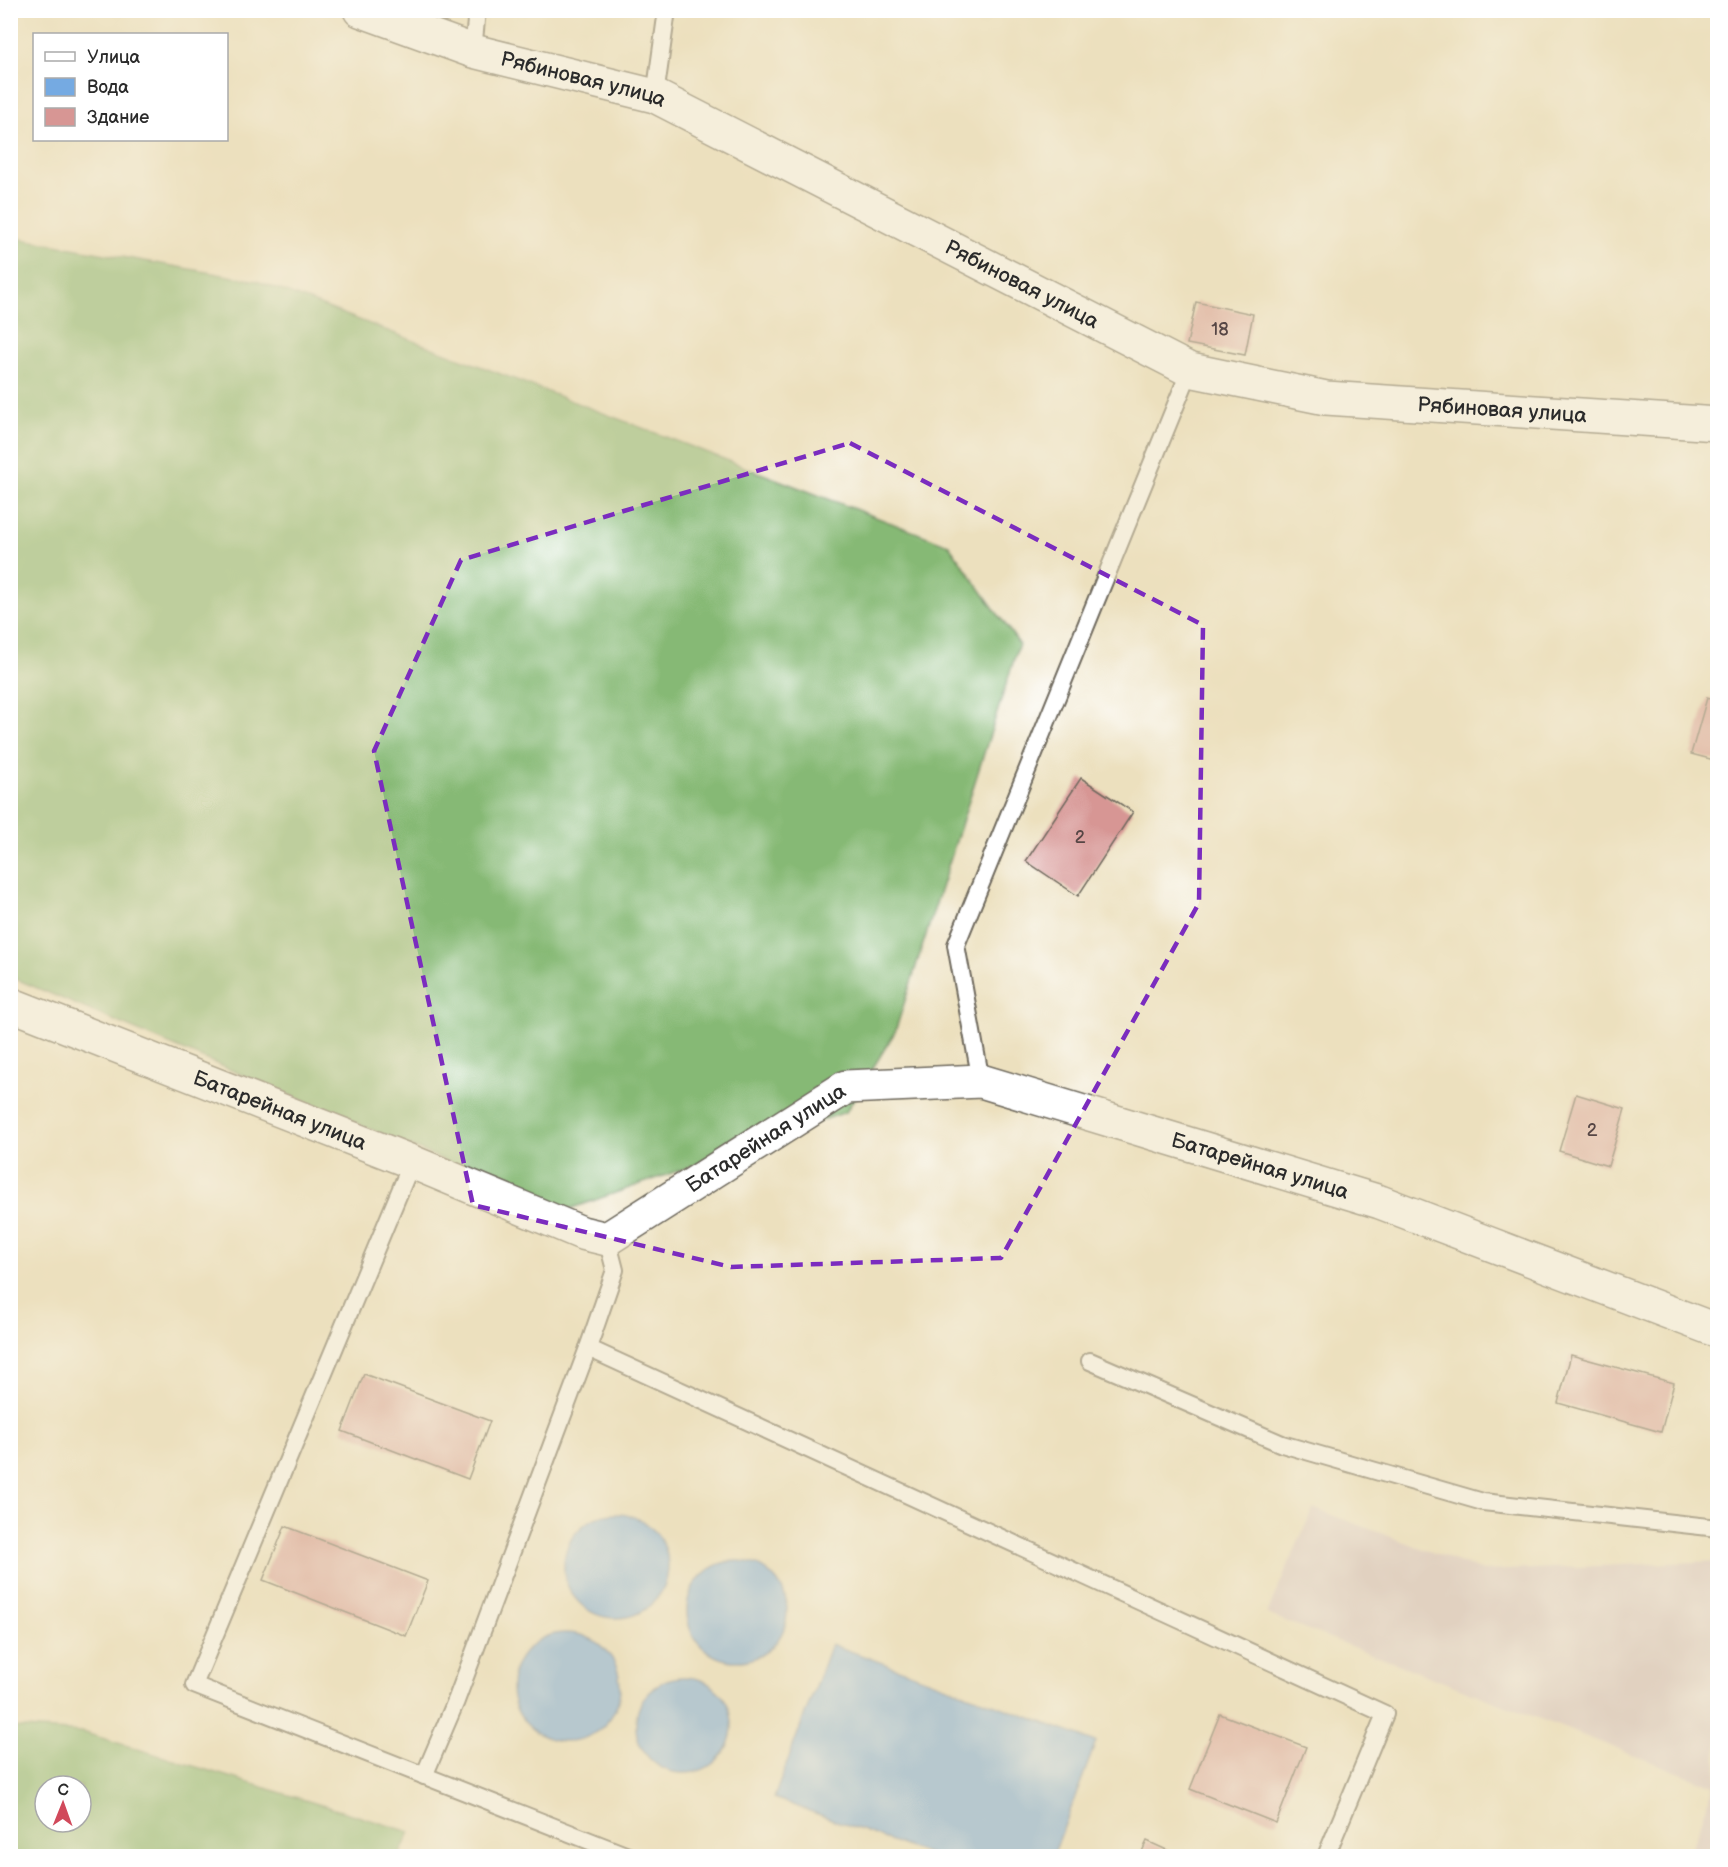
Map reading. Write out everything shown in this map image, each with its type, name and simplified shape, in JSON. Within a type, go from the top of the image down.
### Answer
[{"type":"street","name":"Рябиновая улица","points":[[360,10],[473,51],[655,96],[1190,370],[1326,398],[1718,424]]},
{"type":"street","name":"Батарейная улица","points":[[10,1004],[412,1162],[582,1233],[607,1239],[846,1087],[981,1081],[1380,1202],[1718,1331]]},
{"type":"lane","points":[[473,51],[477,10]]},
{"type":"lane","points":[[655,96],[667,10]]},
{"type":"lane","points":[[981,1081],[956,945],[1190,370]]},
{"type":"lane","points":[[412,1162],[194,1685],[628,1857]]},
{"type":"lane","points":[[424,1776],[456,1701],[615,1270],[607,1239]]},
{"type":"lane","points":[[588,1348],[1385,1714],[1326,1857]]},
{"type":"lane","points":[[1090,1361],[1282,1444],[1482,1502],[1718,1528]]},
{"type":"highlighted area","points":[[850,443],[1203,625],[1199,903],[1001,1258],[731,1267],[473,1205],[374,751],[461,560]]},
{"type":"shaded area","points":[[1313,1508],[1483,1571],[1717,1561],[1717,1856],[1689,1856],[1714,1786],[1267,1614]]},
{"type":"green space","points":[[10,237],[257,281],[949,545],[1019,644],[895,1032],[846,1112],[564,1211],[11,977]]},
{"type":"green space","points":[[10,1727],[82,1732],[410,1832],[399,1856],[11,1856]]},
{"type":"water","points":[[616,1514],[636,1518],[653,1529],[664,1546],[668,1566],[664,1586],[653,1603],[636,1614],[616,1618],[596,1614],[579,1603],[568,1586],[564,1566],[568,1546],[579,1529],[596,1518]]},
{"type":"water","points":[[737,1561],[756,1565],[772,1576],[783,1592],[787,1611],[783,1630],[772,1646],[756,1657],[737,1661],[718,1657],[702,1646],[691,1630],[687,1611],[691,1592],[702,1576],[718,1565]]},
{"type":"water","points":[[566,1633],[587,1637],[604,1649],[616,1666],[620,1687],[616,1708],[604,1725],[587,1737],[566,1741],[545,1737],[528,1725],[516,1708],[512,1687],[516,1666],[528,1649],[545,1637]]},
{"type":"water","points":[[831,1644],[1096,1742],[1053,1856],[932,1856],[774,1798]]},
{"type":"water","points":[[684,1677],[703,1680],[718,1691],[729,1706],[732,1725],[729,1744],[718,1759],[703,1770],[684,1773],[665,1770],[650,1759],[639,1744],[636,1725],[639,1706],[650,1691],[665,1680]]},
{"type":"building","points":[[1196,302],[1253,314],[1245,355],[1187,344]]},
{"type":"building","points":[[1707,698],[1718,702],[1718,761],[1691,754]]},
{"type":"building","points":[[1081,778],[1133,812],[1078,896],[1026,861]]},
{"type":"building","points":[[1576,1094],[1625,1109],[1608,1166],[1559,1151]]},
{"type":"building","points":[[1571,1355],[1674,1383],[1661,1432],[1558,1403]]},
{"type":"building","points":[[364,1374],[490,1421],[468,1479],[342,1431]]},
{"type":"building","points":[[285,1526],[428,1581],[406,1636],[263,1580]]},
{"type":"building","points":[[1220,1714],[1306,1747],[1276,1823],[1190,1789]]},
{"type":"building","points":[[1147,1841],[1180,1856],[1140,1856]]}]
